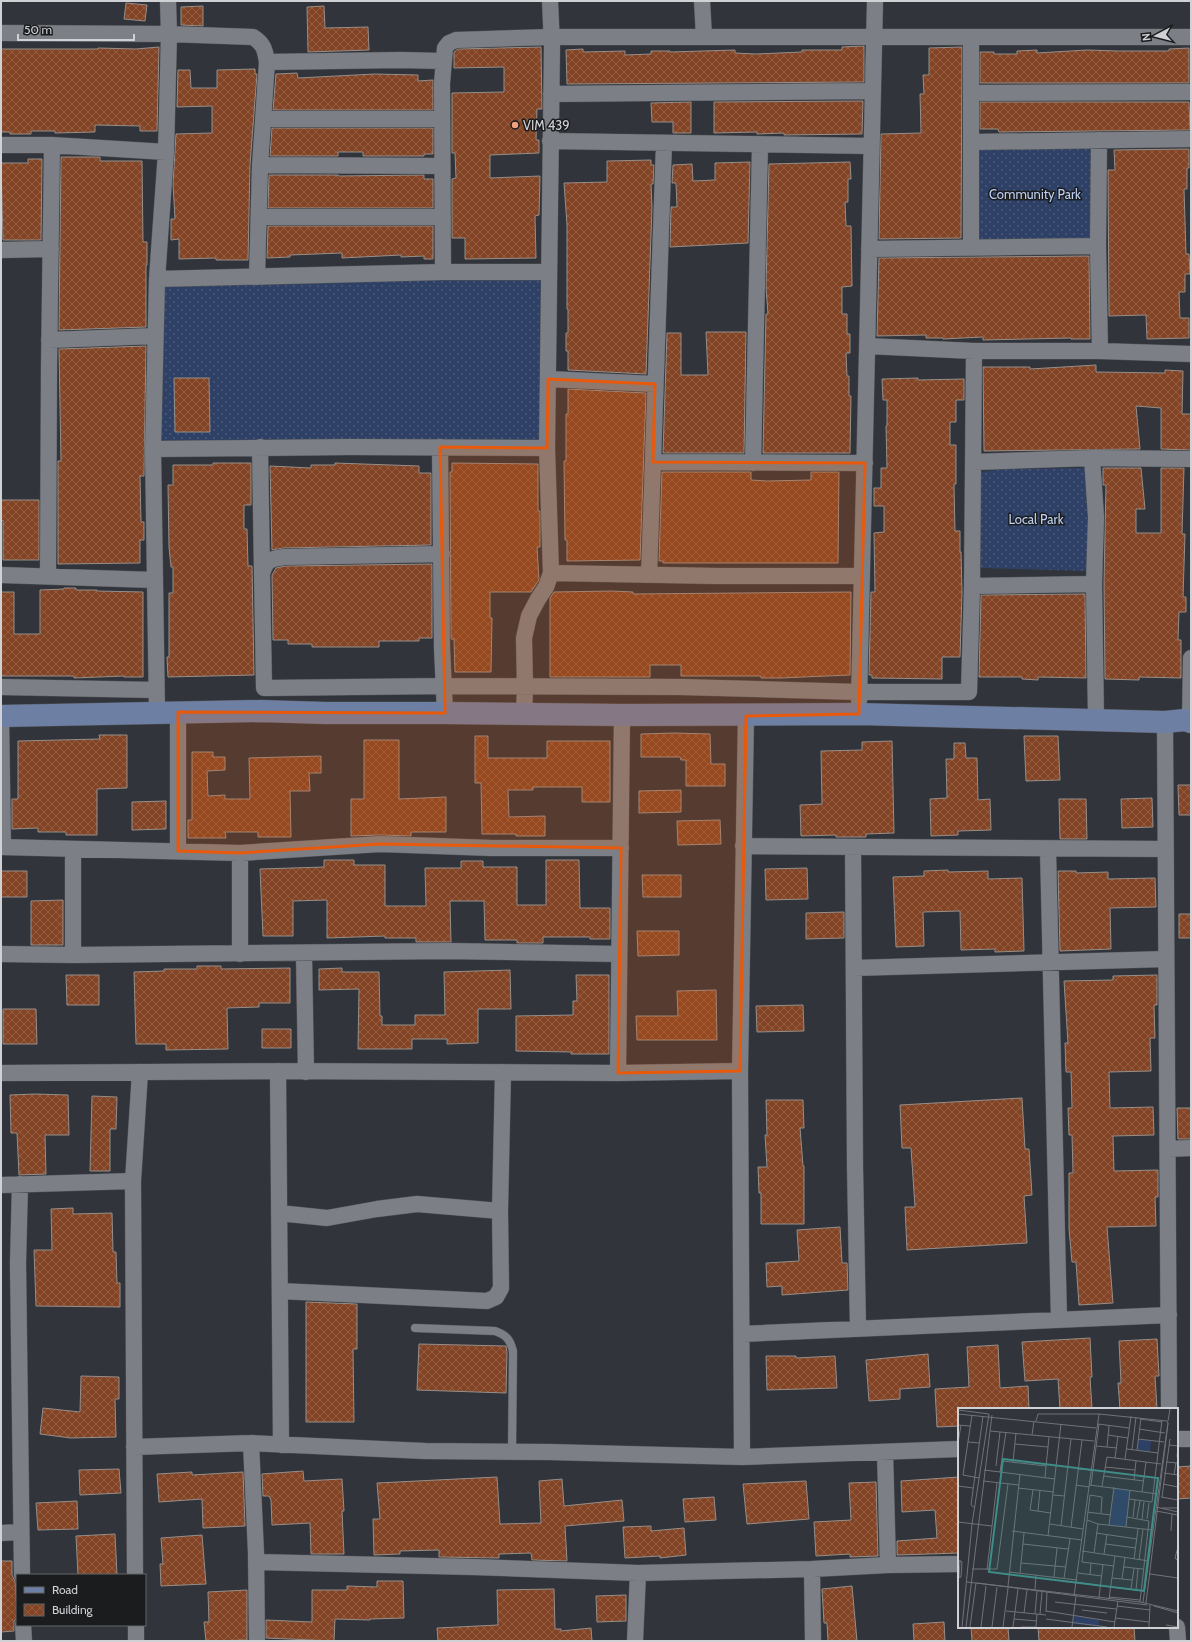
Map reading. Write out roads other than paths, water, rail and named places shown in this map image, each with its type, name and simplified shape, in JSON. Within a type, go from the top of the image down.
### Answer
[{"type":"street","points":[[168,1],[169,34],[166,152],[157,279],[155,336],[153,449],[154,580],[156,690],[167,713],[178,852]]},
{"type":"street","points":[[524,714],[524,638],[529,616],[546,587],[551,573],[547,448],[551,94],[550,1]]},
{"type":"street","points":[[702,1],[704,37]]},
{"type":"street","points":[[859,714],[875,1]]},
{"type":"street","points":[[1,33],[169,34],[253,37],[260,42],[265,49],[267,62],[260,165],[257,277]]},
{"type":"street","points":[[443,272],[443,61],[446,48],[449,43],[456,40],[551,37],[1191,37]]},
{"type":"street","points":[[971,37],[971,247]]},
{"type":"street","points":[[267,62],[400,60],[443,61]]},
{"type":"street","points":[[551,94],[872,91]]},
{"type":"street","points":[[971,93],[1191,92]]},
{"type":"street","points":[[263,119],[442,119]]},
{"type":"street","points":[[971,142],[1191,139]]},
{"type":"street","points":[[1099,140],[1098,246],[1100,351]]},
{"type":"street","points":[[550,141],[871,146]]},
{"type":"street","points":[[649,575],[664,143]]},
{"type":"street","points":[[753,463],[760,144]]},
{"type":"street","points":[[1,145],[52,145],[166,152]]},
{"type":"street","points":[[48,576],[52,145]]},
{"type":"street","points":[[260,165],[442,166]]},
{"type":"street","points":[[259,217],[443,216]]},
{"type":"street","points":[[869,249],[1098,246]]},
{"type":"street","points":[[1,250],[51,249]]},
{"type":"street","points":[[157,279],[443,272],[549,272]]},
{"type":"street","points":[[49,340],[155,336]]},
{"type":"street","points":[[867,346],[974,351],[1100,351],[1191,354]]},
{"type":"street","points":[[260,447],[264,688],[525,686],[681,687],[859,692],[969,692],[974,462],[974,351]]},
{"type":"street","points":[[548,379],[655,384]]},
{"type":"street","points":[[153,449],[260,447],[547,448]]},
{"type":"street","points":[[440,447],[445,713]]},
{"type":"street","points":[[974,462],[1092,458],[1191,459]]},
{"type":"street","points":[[1092,458],[1096,517],[1094,584],[1096,719]]},
{"type":"street","points":[[652,462],[865,463]]},
{"type":"street","points":[[262,574],[264,564],[271,559],[284,557],[442,554]]},
{"type":"street","points":[[551,573],[862,576]]},
{"type":"street","points":[[1,575],[154,580]]},
{"type":"street","points":[[972,586],[1094,584]]},
{"type":"street","points":[[621,848],[492,848],[380,844],[240,853],[2,847],[1,716],[167,713],[445,713],[746,716],[859,714],[1165,722],[1185,720],[1191,722],[1191,658]]},
{"type":"street","points":[[1,688],[156,690]]},
{"type":"street","points":[[618,1073],[622,715]]},
{"type":"street","points":[[742,1457],[740,1071],[746,716]]},
{"type":"street","points":[[1165,722],[1169,1408]]},
{"type":"street","points":[[743,846],[1165,849]]},
{"type":"street","points":[[853,847],[855,1166],[858,1329]]},
{"type":"street","points":[[73,848],[73,955]]},
{"type":"street","points":[[1048,849],[1059,1320]]},
{"type":"street","points":[[240,853],[240,954]]},
{"type":"street","points":[[1,954],[304,954],[447,951],[619,954]]},
{"type":"street","points":[[304,954],[306,1072]]},
{"type":"street","points":[[854,968],[1166,959]]},
{"type":"street","points":[[1,1073],[278,1071],[618,1073],[740,1071]]},
{"type":"street","points":[[278,1071],[281,1445]]},
{"type":"street","points":[[135,1574],[133,1181],[140,1072]]},
{"type":"street","points":[[280,1291],[487,1301],[496,1297],[502,1288],[500,1210],[503,1072]]},
{"type":"street","points":[[1168,1150],[1191,1148]]},
{"type":"street","points":[[1,1185],[133,1181]]},
{"type":"street","points":[[20,1184],[18,1263],[22,1574]]},
{"type":"street","points":[[279,1213],[327,1218],[383,1208],[417,1204],[500,1210]]},
{"type":"street","points":[[742,1334],[1169,1315]]},
{"type":"street","points":[[1178,1440],[1191,1439]]},
{"type":"street","points":[[134,1447],[251,1443],[425,1451],[742,1457],[958,1449]]},
{"type":"street","points":[[251,1443],[256,1562],[257,1641]]},
{"type":"street","points":[[885,1452],[888,1565]]},
{"type":"street","points":[[1,1533],[21,1532]]},
{"type":"street","points":[[256,1562],[442,1566],[638,1573],[958,1564]]},
{"type":"street","points":[[812,1569],[814,1641]]},
{"type":"street","points":[[635,1641],[638,1573]]},
{"type":"street","points":[[23,1626],[24,1641]]},
{"type":"street","points":[[136,1626],[136,1641]]},
{"type":"street","points":[[1177,1628],[1178,1641]]},
{"type":"lane","points":[[415,1328],[495,1331],[506,1336],[511,1343],[512,1351],[512,1452]]},
{"type":"place","name":"VIM 439","points":[[515,125]]},
{"type":"park label","name":"Community Park","points":[[1035,194]]},
{"type":"park label","name":"Local Park","points":[[1036,519]]}]
